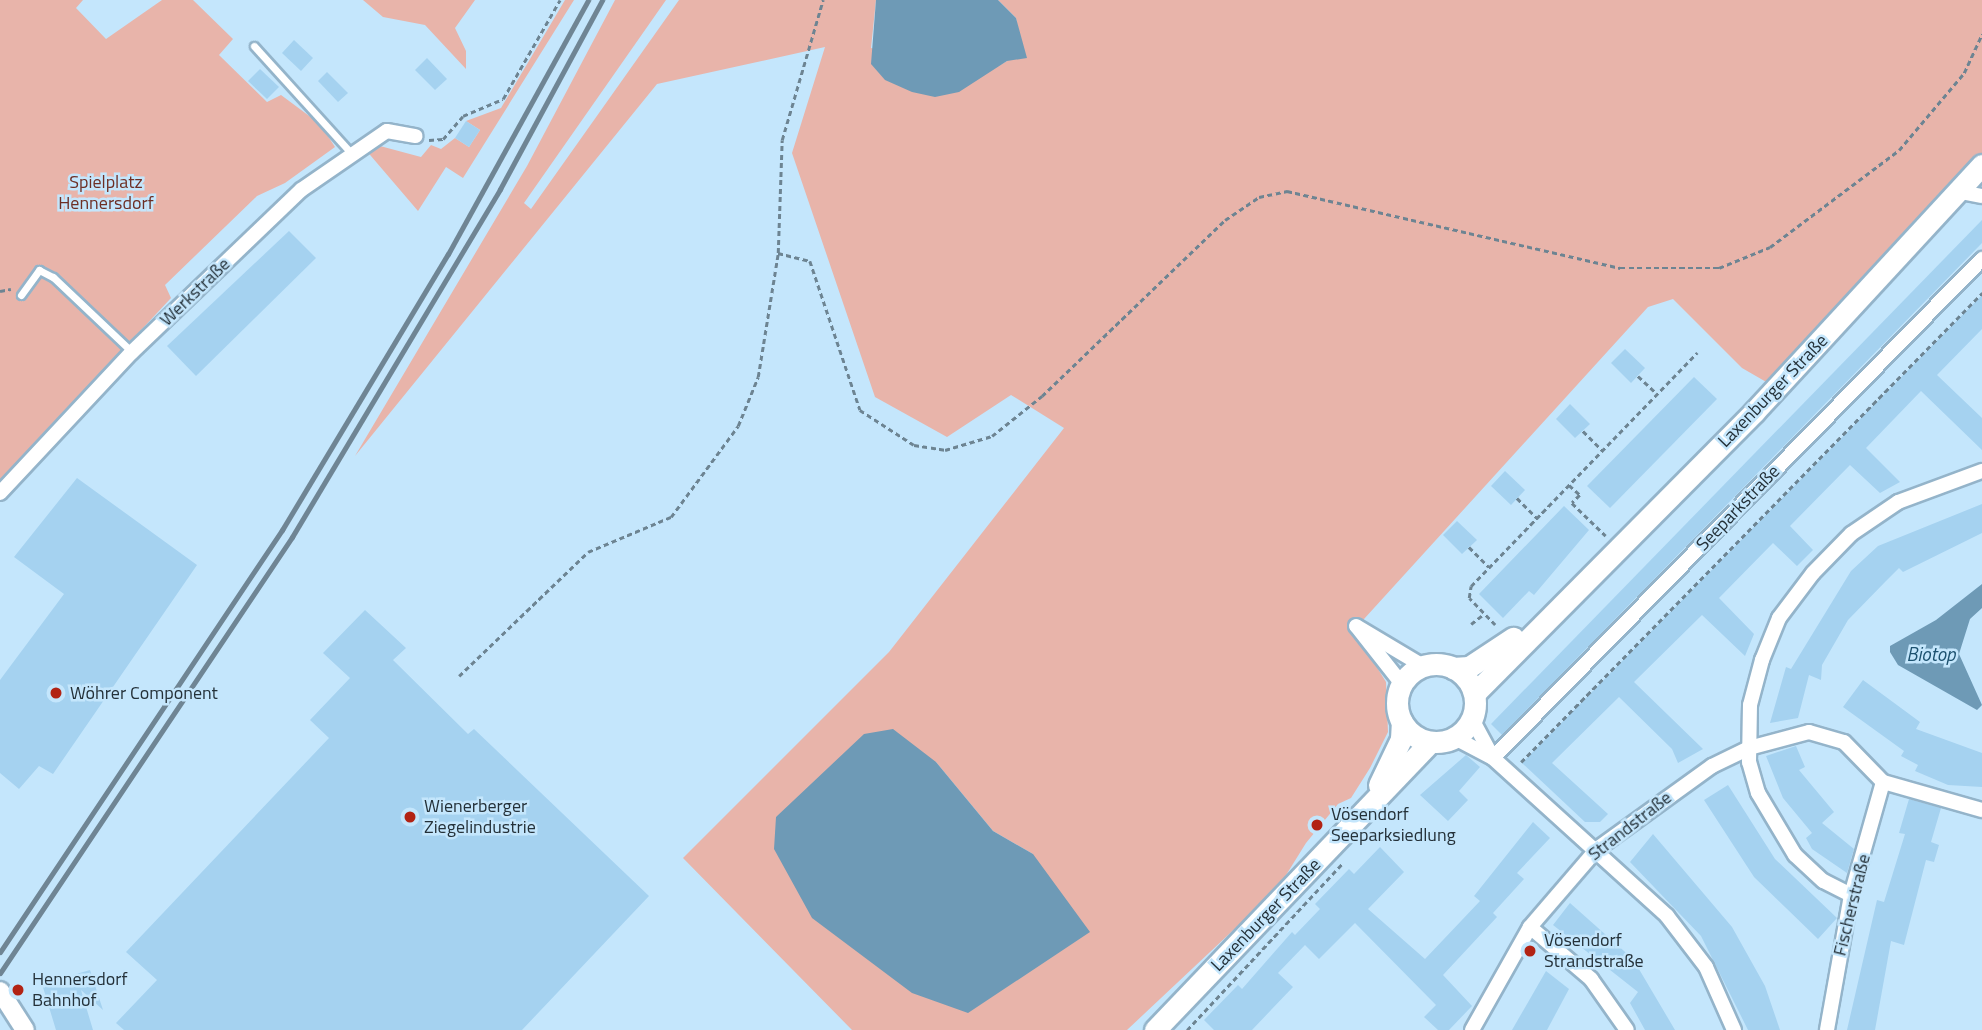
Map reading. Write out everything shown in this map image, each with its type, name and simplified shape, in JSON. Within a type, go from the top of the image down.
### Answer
[{"type":"main road","name":"Laxenburger Straße","points":[[1475,693],[1619,549],[1961,192],[1982,166]]},
{"type":"main road","name":"Laxenburger Straße","points":[[1453,668],[1469,667],[1556,610]]},
{"type":"main road","points":[[1423,666],[1453,668],[1475,693],[1472,719],[1455,738],[1430,742],[1402,722],[1402,684],[1423,666]]},
{"type":"main road","name":"Laxenburger Straße","points":[[1374,797],[1401,739],[1402,722]]},
{"type":"main road","name":"Laxenburger Straße","points":[[1155,1030],[1374,797],[1430,742]]},
{"type":"street","name":"Werkstraße","points":[[0,494],[132,352],[301,190],[351,153],[387,131],[416,136]]},
{"type":"street","points":[[1961,192],[1982,196]]},
{"type":"street","name":"Seeparkstraße","points":[[1498,753],[1982,259]]},
{"type":"street","points":[[1852,895],[1823,881],[1795,855],[1758,793],[1749,748],[1750,705],[1762,660],[1779,618],[1813,573],[1852,534],[1898,502],[1982,471]]},
{"type":"street","points":[[1402,684],[1356,626],[1423,666]]},
{"type":"street","points":[[1472,719],[1498,753],[1667,915],[1699,957],[1734,1030]]},
{"type":"street","points":[[1749,748],[1809,732],[1831,735],[1871,766],[1883,782],[1982,810]]},
{"type":"street","points":[[1455,738],[1498,753]]},
{"type":"street","name":"Strandstraße","points":[[1472,1030],[1530,927],[1597,849],[1646,809],[1749,748]]},
{"type":"street","name":"Fischerstraße","points":[[1827,1030],[1852,895],[1883,782]]},
{"type":"street","points":[[1530,927],[1591,979],[1627,1030]]},
{"type":"street","points":[[0,991],[25,1030]]},
{"type":"lane","points":[[254,46],[351,153]]},
{"type":"lane","points":[[21,295],[39,270],[53,277],[132,352]]},
{"type":"path","points":[[416,136],[439,141],[463,117],[499,103],[560,0]]},
{"type":"path","points":[[459,676],[588,552],[671,517],[704,479],[738,426],[758,377],[778,253],[782,140],[823,0]]},
{"type":"path","points":[[778,253],[810,261],[860,410],[914,445],[945,450],[992,436],[1042,396],[1225,220],[1259,197],[1287,191],[1620,268],[1719,268],[1770,247],[1899,150],[1964,73],[1982,34]]},
{"type":"path","points":[[1519,765],[1982,293]]},
{"type":"path","points":[[1503,633],[1469,598],[1471,586],[1697,353]]},
{"type":"path","points":[[1638,376],[1657,394]]},
{"type":"path","points":[[1583,431],[1602,450]]},
{"type":"path","points":[[1569,485],[1580,495],[1572,503],[1619,549]]},
{"type":"path","points":[[1517,498],[1537,518]]},
{"type":"path","points":[[1469,547],[1489,567]]},
{"type":"path","points":[[1471,624],[1485,614]]},
{"type":"path","points":[[1498,753],[1528,773]]},
{"type":"path","points":[[1187,1030],[1343,863]]},
{"type":"green space","name":"Spielplatz Hennersdorf","points":[[0,0],[83,0],[76,8],[106,39],[162,0],[193,0],[233,39],[219,55],[267,102],[281,95],[320,124],[335,147],[285,183],[257,196],[165,285],[171,298],[0,481]]},
{"type":"green space","points":[[363,0],[475,0],[455,28],[466,51],[466,69],[425,25],[383,17]]},
{"type":"green space","points":[[565,0],[574,0],[463,178],[446,167],[418,211],[365,149],[380,146],[421,157],[431,145],[441,149],[455,138],[469,147],[480,130],[466,121],[501,108]]},
{"type":"green space","points":[[615,0],[666,0],[524,203],[531,209],[679,0],[876,0],[871,48],[990,71],[1007,61],[1020,40],[1016,18],[998,0],[1982,0],[1982,153],[1768,383],[1742,368],[1673,299],[1648,307],[1354,630],[1386,682],[1388,732],[1370,768],[1351,798],[1338,804],[1306,843],[1278,888],[1127,1030],[852,1030],[683,858],[889,652],[1064,428],[1011,395],[947,437],[875,397],[792,153],[825,47],[657,84],[355,456],[527,166]],"holes":[[[936,762],[993,831],[1033,854],[776,817]]]},
{"type":"water","points":[[876,0],[998,0],[1016,18],[1027,58],[1007,61],[959,92],[935,97],[912,92],[885,80],[871,64]]},
{"type":"water","name":"Biotop","points":[[1982,584],[1982,608],[1970,619],[1959,654],[1982,705],[1977,710],[1898,665],[1890,652],[1890,646],[1936,620]]},
{"type":"water","points":[[893,729],[936,762],[993,831],[1033,854],[1090,932],[968,1013],[912,993],[812,918],[774,849],[776,817],[864,734]]},
{"type":"building","points":[[294,40],[313,58],[301,71],[282,53]]},
{"type":"building","points":[[427,58],[447,79],[435,90],[415,70]]},
{"type":"building","points":[[260,69],[279,87],[267,99],[248,81]]},
{"type":"building","points":[[327,72],[348,93],[338,102],[318,81]]},
{"type":"building","points":[[466,121],[480,130],[469,147],[455,138]]},
{"type":"building","points":[[1982,220],[1982,243],[1502,735],[1491,724]]},
{"type":"building","points":[[289,231],[316,258],[196,376],[167,346]]},
{"type":"building","points":[[1982,295],[1982,329],[1937,375],[1982,418],[1982,450],[1921,391],[1866,448],[1900,482],[1880,493],[1850,465],[1790,526],[1813,550],[1797,566],[1773,543],[1719,598],[1754,634],[1745,656],[1702,615],[1634,682],[1703,749],[1678,763],[1672,749],[1619,697],[1552,763],[1608,814],[1600,822],[1585,822],[1522,763]]},
{"type":"building","points":[[1625,349],[1645,368],[1631,383],[1611,363]]},
{"type":"building","points":[[1694,377],[1717,399],[1610,508],[1587,486]]},
{"type":"building","points":[[1570,404],[1590,424],[1575,438],[1556,419]]},
{"type":"building","points":[[1505,471],[1525,490],[1511,505],[1491,486]]},
{"type":"building","points":[[77,478],[197,565],[53,774],[39,766],[19,789],[0,773],[0,680],[64,594],[14,557]]},
{"type":"building","points":[[1982,504],[1982,533],[1903,572],[1899,568],[1848,620],[1822,665],[1821,680],[1809,675],[1798,718],[1770,723],[1786,667],[1791,669],[1851,571],[1878,546]]},
{"type":"building","points":[[1564,506],[1589,530],[1534,595],[1529,591],[1503,618],[1479,594]]},
{"type":"building","points":[[1457,521],[1477,540],[1462,554],[1443,535]]},
{"type":"building","name":"Wienerberger Ziegelindustrie","points":[[365,610],[406,648],[393,660],[468,734],[474,729],[649,896],[522,1030],[124,1030],[116,1023],[157,980],[126,952],[329,738],[310,720],[350,678],[323,653]]},
{"type":"building","points":[[1863,680],[1920,722],[1916,729],[1982,753],[1982,787],[1948,785],[1915,771],[1918,765],[1901,756],[1904,751],[1843,707]]},
{"type":"building","points":[[1796,746],[1805,767],[1799,770],[1834,812],[1822,823],[1854,849],[1847,873],[1812,849],[1806,838],[1812,833],[1783,798],[1766,756]]},
{"type":"building","points":[[1466,755],[1480,767],[1459,791],[1468,800],[1448,821],[1420,795]]},
{"type":"building","points":[[1728,785],[1775,859],[1837,918],[1818,939],[1754,877],[1704,800]]},
{"type":"building","points":[[1909,799],[1941,808],[1931,842],[1939,845],[1934,862],[1926,860],[1904,945],[1891,941],[1875,1030],[1847,1030],[1877,900],[1884,902],[1905,834],[1899,833]]},
{"type":"building","points":[[1533,822],[1550,838],[1517,873],[1524,879],[1493,913],[1497,917],[1443,975],[1472,1006],[1449,1030],[1438,1030],[1424,1017],[1436,1005],[1355,923],[1319,959],[1305,945],[1278,973],[1293,987],[1252,1030],[1214,1030],[1204,1020],[1238,985],[1242,989],[1292,932],[1295,935],[1320,909],[1315,904],[1349,869],[1354,874],[1380,847],[1404,872],[1368,909],[1425,959],[1480,901],[1474,896]]},
{"type":"building","points":[[1653,834],[1732,927],[1765,986],[1780,1030],[1748,1030],[1701,936],[1630,862]]},
{"type":"building","points":[[1570,903],[1633,959],[1675,1030],[1645,1030],[1630,1003],[1638,992],[1553,925]]},
{"type":"building","points":[[90,970],[103,1010],[81,990],[93,1030],[56,1030],[42,984]]},
{"type":"building","points":[[1546,971],[1569,989],[1547,1030],[1512,1030]]},
{"type":"railway","points":[[0,952],[282,530],[448,254],[588,0]]},
{"type":"railway","points":[[0,973],[292,537],[500,189],[602,0]]},
{"type":"place","name":"Wöhrer Component","points":[[56,693]]},
{"type":"place","name":"Wienerberger Ziegelindustrie","points":[[410,817]]},
{"type":"place","name":"Vösendorf Seeparksiedlung","points":[[1317,825]]},
{"type":"place","name":"Vösendorf Strandstraße","points":[[1530,951]]},
{"type":"place","name":"Hennersdorf Bahnhof","points":[[18,990]]}]
